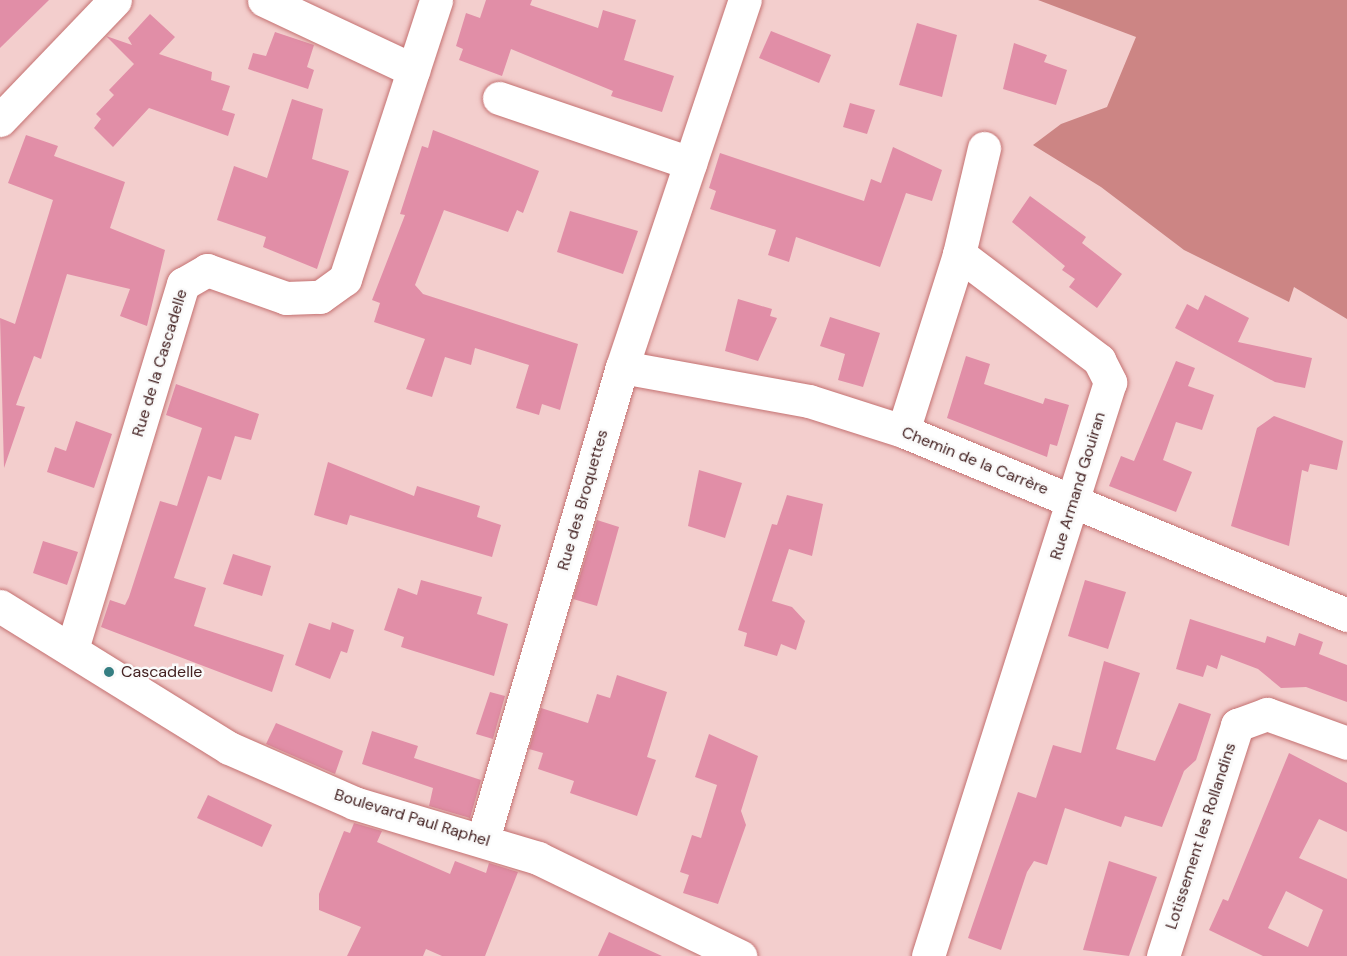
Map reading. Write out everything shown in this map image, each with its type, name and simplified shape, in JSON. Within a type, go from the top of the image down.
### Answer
[{"type":"street","points":[[0,120],[115,0]]},
{"type":"street","points":[[264,0],[412,70]]},
{"type":"street","name":"Rue de la Cascadelle","points":[[72,649],[183,284],[207,270],[286,298],[320,297],[345,279],[436,0]]},
{"type":"street","name":"Rue des Broquettes","points":[[483,839],[622,367],[746,0]]},
{"type":"street","points":[[499,98],[690,163]]},
{"type":"street","points":[[903,430],[959,254],[984,148]]},
{"type":"street","name":"Rue Armand Gouiran","points":[[927,956],[1074,502],[1110,382],[1098,360],[959,254]]},
{"type":"street","name":"Chemin de la Carrère","points":[[622,367],[809,401],[903,430],[1347,615]]},
{"type":"street","name":"Boulevard Paul Raphel","points":[[0,606],[229,748],[354,803],[483,839],[538,858],[741,956]]},
{"type":"street","name":"Lotissement les Rollandins","points":[[1163,956],[1237,725],[1267,714],[1347,743]]},
{"type":"shaded area","points":[[1038,0],[1347,0],[1347,319],[1294,287],[1289,302],[1184,250],[1101,187],[1033,145],[1061,124],[1107,107],[1136,37]]},
{"type":"building","points":[[0,0],[49,0],[0,48]]},
{"type":"building","points":[[486,0],[532,0],[530,5],[598,28],[603,10],[636,20],[624,60],[674,76],[662,112],[611,96],[613,91],[511,49],[502,76],[459,60],[463,49],[456,46],[466,13],[480,18]]},
{"type":"building","points":[[150,14],[175,37],[159,54],[212,72],[211,80],[230,86],[222,110],[235,114],[228,136],[149,108],[113,147],[94,128],[101,119],[96,114],[114,95],[109,90],[134,64],[106,36],[132,45],[128,38]]},
{"type":"building","points":[[917,23],[957,35],[942,97],[899,85]]},
{"type":"building","points":[[771,31],[831,55],[819,83],[759,58]]},
{"type":"building","points":[[275,32],[314,45],[307,67],[314,70],[308,89],[248,69],[253,53],[266,56]]},
{"type":"building","points":[[1014,43],[1047,55],[1044,62],[1067,70],[1056,105],[1003,89]]},
{"type":"building","points":[[292,99],[323,109],[312,159],[349,171],[317,269],[263,247],[266,237],[217,220],[234,166],[267,178]]},
{"type":"building","points":[[850,103],[875,110],[867,134],[843,127]]},
{"type":"building","points":[[433,130],[539,171],[523,213],[517,210],[508,232],[444,210],[415,285],[423,294],[578,344],[560,410],[542,404],[539,415],[516,408],[529,365],[475,348],[471,365],[445,357],[432,397],[406,389],[425,339],[374,322],[380,303],[372,300],[405,215],[400,214],[422,146],[428,148]]},
{"type":"building","points":[[26,135],[58,146],[54,156],[125,182],[110,228],[165,250],[147,326],[120,316],[130,289],[67,274],[41,359],[34,356],[16,405],[25,407],[4,468],[0,318],[15,324],[53,200],[8,183]]},
{"type":"building","points":[[893,147],[942,170],[932,201],[906,193],[880,267],[796,237],[789,262],[768,255],[776,230],[710,209],[716,191],[709,188],[720,153],[864,201],[871,179],[881,183]]},
{"type":"building","points":[[1030,196],[1086,237],[1082,243],[1122,274],[1097,308],[1069,287],[1075,279],[1062,270],[1065,266],[1012,222]]},
{"type":"building","points":[[570,211],[638,231],[623,274],[557,252]]},
{"type":"building","points":[[1205,295],[1249,318],[1238,342],[1312,358],[1305,388],[1275,382],[1175,328],[1187,304],[1198,310]]},
{"type":"building","points":[[738,299],[772,309],[770,316],[777,318],[758,361],[725,351]]},
{"type":"building","points":[[830,317],[880,333],[863,387],[838,380],[845,354],[820,346]]},
{"type":"building","points":[[966,356],[990,364],[984,384],[1043,404],[1045,398],[1069,405],[1057,446],[1050,444],[1047,457],[947,418]]},
{"type":"building","points":[[1176,361],[1195,368],[1188,386],[1214,395],[1202,430],[1176,422],[1163,460],[1192,472],[1176,512],[1109,486],[1121,456],[1134,461]]},
{"type":"building","points":[[176,384],[259,414],[251,440],[235,436],[221,480],[208,476],[174,578],[206,588],[194,626],[284,655],[272,692],[101,627],[110,600],[125,605],[129,597],[160,501],[177,506],[202,428],[166,415]]},
{"type":"building","points":[[1274,416],[1343,441],[1337,470],[1310,464],[1308,472],[1302,470],[1289,546],[1231,526],[1257,428]]},
{"type":"building","points":[[76,421],[112,434],[94,488],[47,472],[55,447],[66,451]]},
{"type":"building","points":[[328,462],[414,496],[417,486],[480,506],[477,517],[501,525],[492,557],[350,515],[347,525],[314,515]]},
{"type":"building","points":[[699,470],[742,483],[725,538],[688,526]]},
{"type":"building","points":[[787,495],[823,504],[812,556],[789,549],[772,601],[792,607],[805,621],[796,650],[781,644],[777,656],[744,646],[747,633],[738,630],[772,524],[777,525]]},
{"type":"building","points":[[597,520],[619,527],[597,606],[573,599]]},
{"type":"building","points":[[43,541],[78,552],[67,585],[33,573]]},
{"type":"building","points":[[233,554],[271,566],[262,596],[223,584]]},
{"type":"building","points":[[421,580],[482,597],[477,614],[508,624],[494,676],[401,647],[404,637],[384,630],[398,588],[417,595]]},
{"type":"building","points":[[1085,580],[1126,592],[1108,649],[1068,636]]},
{"type":"building","points":[[1190,619],[1265,643],[1267,636],[1295,646],[1299,633],[1323,642],[1319,654],[1347,665],[1347,702],[1306,687],[1281,688],[1258,669],[1221,655],[1217,669],[1207,665],[1203,677],[1176,669]]},
{"type":"building","points":[[332,622],[354,630],[347,653],[341,651],[330,679],[295,665],[309,623],[330,630]]},
{"type":"building","points":[[1104,661],[1140,673],[1116,749],[1155,761],[1179,703],[1211,714],[1196,760],[1184,771],[1162,827],[1125,816],[1121,827],[1065,808],[1047,865],[1034,861],[1027,872],[1001,950],[968,938],[1018,792],[1036,798],[1053,745],[1081,753]]},
{"type":"building","points":[[617,675],[667,692],[647,757],[656,760],[637,816],[570,793],[574,781],[538,769],[543,753],[529,749],[541,708],[588,723],[597,694],[610,698]]},
{"type":"building","points":[[490,692],[505,696],[493,739],[476,734]]},
{"type":"building","points":[[276,723],[343,751],[335,774],[266,744]]},
{"type":"building","points":[[372,731],[418,746],[414,758],[481,780],[470,818],[429,806],[433,788],[362,764]]},
{"type":"building","points":[[709,734],[758,756],[741,811],[746,825],[718,904],[683,893],[689,875],[680,872],[692,835],[701,838],[717,785],[695,777]]},
{"type":"building","points":[[1289,753],[1347,783],[1347,832],[1319,819],[1299,858],[1347,879],[1347,956],[1263,956],[1209,930],[1223,899],[1228,901]],"holes":[[[1286,891],[1323,910],[1308,947],[1268,928]]]},
{"type":"building","points":[[208,795],[272,825],[262,847],[197,818]]},
{"type":"building","points":[[354,823],[382,831],[377,842],[450,874],[455,861],[486,873],[489,863],[518,872],[485,956],[442,956],[426,949],[423,956],[347,956],[361,927],[319,910],[319,894],[344,831],[350,833]]},
{"type":"building","points":[[1109,861],[1157,877],[1129,956],[1083,950]]},
{"type":"building","points":[[609,932],[662,956],[598,956]]},
{"type":"place","name":"Cascadelle","points":[[109,672]]}]
